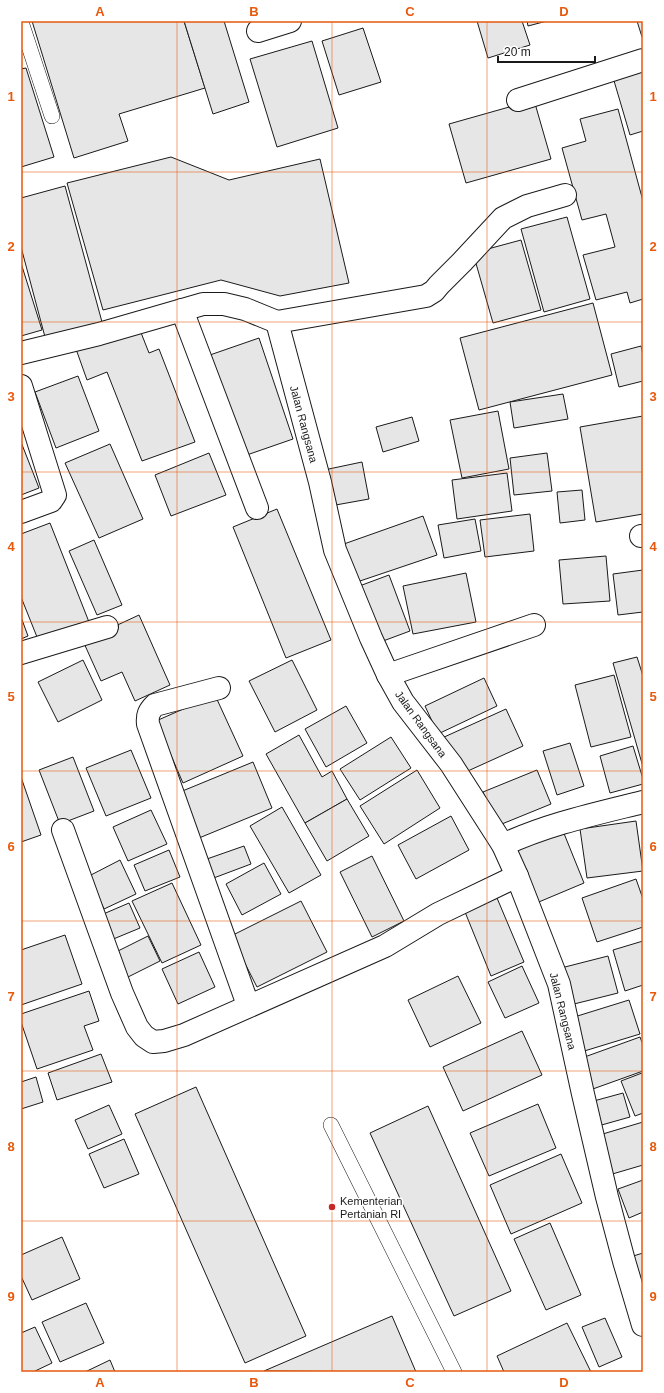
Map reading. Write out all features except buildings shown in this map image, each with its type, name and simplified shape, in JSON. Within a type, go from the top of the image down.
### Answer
[{"type":"street","points":[[258,31],[290,21]]},
{"type":"street","points":[[518,100],[643,60]]},
{"type":"street","points":[[21,353],[99,334],[203,304],[224,304],[245,309],[277,322],[426,296],[434,291],[503,218],[528,206],[565,195]]},
{"type":"street","points":[[182,310],[257,508]]},
{"type":"street","name":"Jalan Rangsana","points":[[277,322],[320,482],[335,550],[371,638],[388,675],[403,702],[451,764],[503,845],[517,876],[559,984],[607,1197],[643,1325]]},
{"type":"street","points":[[21,386],[55,495],[51,501],[21,512]]},
{"type":"street","points":[[388,675],[534,625]]},
{"type":"street","points":[[21,653],[107,627]]},
{"type":"street","points":[[219,688],[155,705],[148,713],[147,718],[248,1005]]},
{"type":"street","points":[[503,845],[562,822],[643,802]]},
{"type":"street","points":[[64,830],[122,993],[137,1027],[144,1036],[152,1042],[164,1041],[184,1035],[248,1005],[385,946],[438,914],[517,876]]},
{"type":"lane","points":[[21,22],[52,116]]},
{"type":"lane","points":[[331,1125],[454,1372]]},
{"type":"place","name":"Kementerian Pertanian RI","points":[[332,1207]]}]
